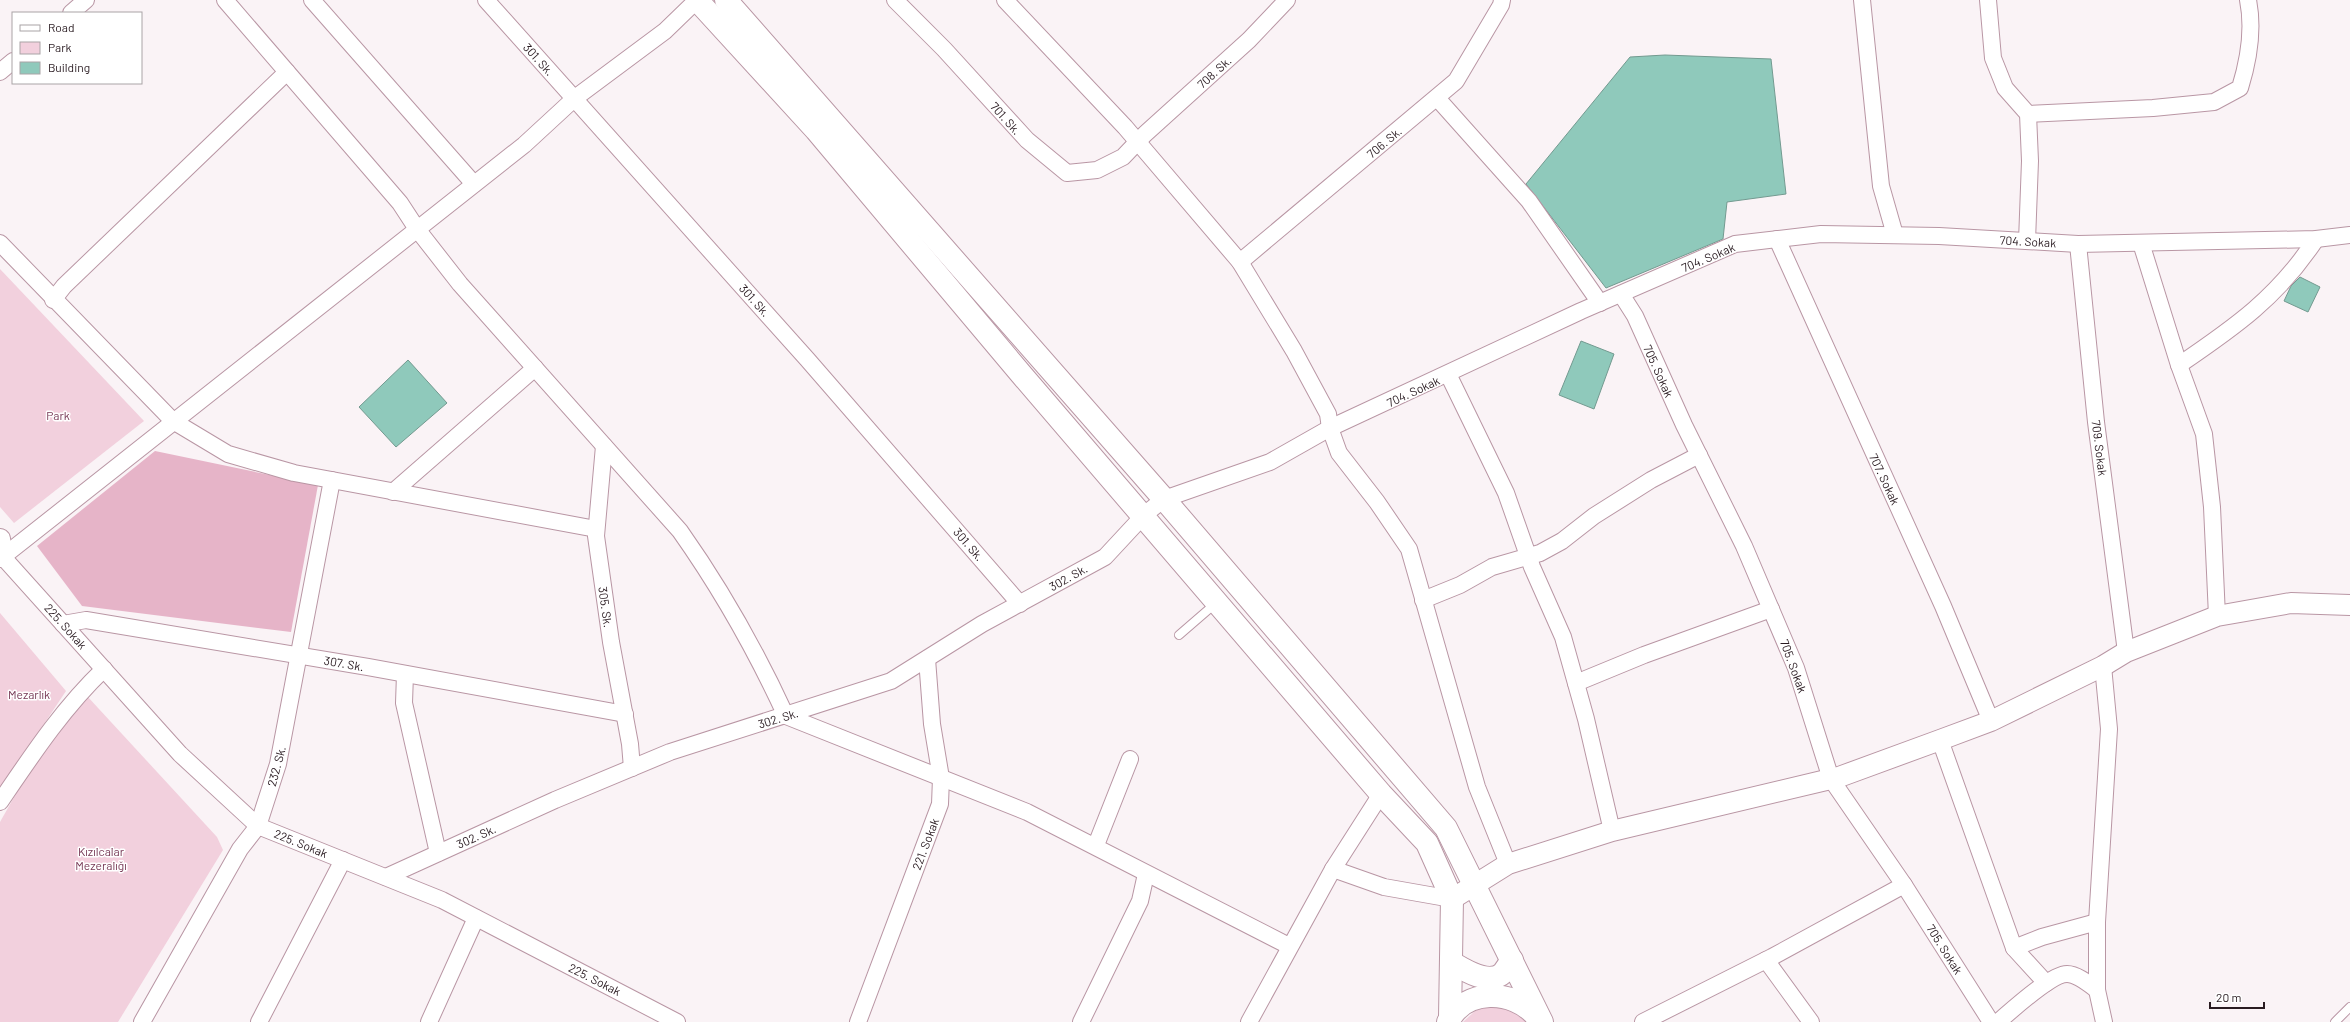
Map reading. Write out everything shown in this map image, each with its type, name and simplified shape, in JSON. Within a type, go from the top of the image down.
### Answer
[{"type":"main road","points":[[697,0],[816,130],[1015,368],[1144,515],[1381,794],[1427,843],[1452,899],[1449,1020]]},
{"type":"main road","points":[[726,0],[1164,499],[1446,828],[1542,1022]]},
{"type":"main road","points":[[1451,962],[1468,973],[1493,978],[1502,973],[1512,960]]},
{"type":"main road","points":[[1449,1020],[1463,1005],[1479,997],[1497,995],[1515,999],[1530,1008],[1542,1022]]},
{"type":"street","points":[[72,12],[86,0]]},
{"type":"street","points":[[225,0],[400,203],[417,229],[460,284],[680,531],[711,575],[766,673],[786,716],[1027,812],[1146,874],[1290,944]]},
{"type":"street","points":[[312,0],[474,184]]},
{"type":"street","name":"301. Sk.","points":[[486,0],[807,359],[1020,604]]},
{"type":"street","points":[[1,553],[173,421],[524,145],[575,98],[665,31],[697,0]]},
{"type":"street","name":"701. Sk.","points":[[894,0],[944,49],[1027,140],[1067,173],[1097,170],[1123,157],[1139,143]]},
{"type":"street","points":[[1005,0],[1139,143],[1240,262],[1294,351],[1328,414],[1330,428],[1339,453],[1377,502],[1409,549],[1477,787],[1508,864]]},
{"type":"street","name":"706. Sk.","points":[[1240,262],[1456,81],[1502,0]]},
{"type":"street","points":[[1862,0],[1881,186],[1894,235]]},
{"type":"street","points":[[1988,0],[1993,58],[2005,88],[2028,114],[2030,161],[2027,241]]},
{"type":"street","points":[[2028,114],[2152,108],[2214,102],[2240,88],[2246,68],[2252,21],[2248,0]]},
{"type":"street","name":"708. Sk.","points":[[1139,143],[1151,129],[1249,40],[1279,3]]},
{"type":"street","points":[[0,72],[12,62]]},
{"type":"street","points":[[53,300],[64,286],[287,72]]},
{"type":"street","points":[[1437,98],[1529,201],[1600,303]]},
{"type":"street","name":"704. Sokak","points":[[1144,515],[1164,499],[1270,462],[1330,428],[1600,303],[1735,244],[1821,234],[1894,235],[2078,244],[2316,239],[2350,235]]},
{"type":"street","name":"707. Sokak","points":[[1777,239],[1943,606],[1991,721]]},
{"type":"street","points":[[2179,365],[2233,328],[2264,303],[2299,265],[2316,239]]},
{"type":"street","points":[[0,243],[53,300],[173,421],[228,454],[294,473],[596,529]]},
{"type":"street","points":[[2140,243],[2179,365],[2204,434],[2212,507],[2217,616]]},
{"type":"street","name":"709. Sokak","points":[[2078,244],[2096,422],[2126,652]]},
{"type":"street","name":"705. Sokak","points":[[1621,294],[1635,316],[1699,455],[1744,546],[1796,668],[1831,779],[1904,885],[1991,1022]]},
{"type":"street","points":[[393,492],[535,368]]},
{"type":"street","points":[[1448,374],[1506,492],[1528,557],[1563,637],[1576,682],[1612,831]]},
{"type":"street","name":"305. Sk.","points":[[604,446],[596,529],[611,642],[625,714],[632,768]]},
{"type":"street","points":[[1423,600],[1460,585],[1492,567],[1528,557],[1562,541],[1594,516],[1651,480],[1699,455]]},
{"type":"street","name":"232. Sk.","points":[[142,1022],[240,849],[258,826],[278,764],[300,655],[332,480]]},
{"type":"street","name":"302. Sk.","points":[[386,877],[670,752],[786,716],[891,681],[1020,604],[1105,557],[1144,515]]},
{"type":"street","name":"225. Sokak","points":[[1,553],[180,754],[258,826],[442,900],[678,1022]]},
{"type":"street","points":[[1333,868],[1384,887],[1452,899],[1476,886],[1508,864],[1612,831],[1831,779],[1940,740],[1991,721],[2103,666],[2126,652],[2217,616],[2291,603],[2350,605]]},
{"type":"street","points":[[1576,682],[1771,609]]},
{"type":"street","name":"307. Sk.","points":[[63,624],[86,620],[300,655],[625,714]]},
{"type":"street","name":"221. Sokak","points":[[858,1022],[940,804],[941,778],[932,724],[927,659]]},
{"type":"street","points":[[2103,666],[2108,729],[2097,922],[2098,990],[2104,1022]]},
{"type":"street","points":[[0,802],[44,737],[87,684],[104,669]]},
{"type":"street","points":[[405,674],[404,703],[438,853]]},
{"type":"street","points":[[1940,740],[2014,948],[2046,983]]},
{"type":"street","points":[[1098,840],[1130,759]]},
{"type":"street","points":[[941,778],[958,777],[990,788],[1098,840],[1134,862],[1290,944]]},
{"type":"street","points":[[1249,1022],[1290,944],[1333,868],[1381,794]]},
{"type":"street","points":[[259,1022],[343,860]]},
{"type":"street","points":[[1081,1022],[1140,901],[1146,874]]},
{"type":"street","points":[[1643,1022],[1766,960],[1904,885]]},
{"type":"street","points":[[429,1022],[476,918]]},
{"type":"street","points":[[2014,948],[2042,937],[2097,922]]},
{"type":"street","points":[[1766,960],[1811,1022]]},
{"type":"street","points":[[1998,1022],[2046,983],[2066,974],[2075,976],[2098,990]]},
{"type":"lane","points":[[1179,634],[1217,602]]},
{"type":"lane","points":[[2335,1022],[2350,1007]]},
{"type":"green space","name":"Park","points":[[0,269],[144,421],[14,523],[0,507]]},
{"type":"green space","name":"Mezarlık","points":[[0,613],[66,691],[0,790]]},
{"type":"green space","name":"Kızılcalar Mezeralığı","points":[[87,696],[217,837],[223,850],[118,1022],[0,1022],[0,822],[34,762]]},
{"type":"green space","points":[[1487,1006],[1514,1009],[1529,1022],[1463,1022],[1475,1011]]},
{"type":"shaded area","points":[[155,451],[318,485],[291,632],[82,606],[37,546]]},
{"type":"building","points":[[1665,55],[1771,59],[1786,194],[1727,202],[1723,239],[1606,288],[1526,184],[1630,57]]},
{"type":"building","points":[[2300,277],[2320,287],[2308,312],[2284,301],[2291,286]]},
{"type":"building","points":[[1581,341],[1614,354],[1594,409],[1559,395]]},
{"type":"building","points":[[408,360],[447,403],[396,447],[359,407]]}]
